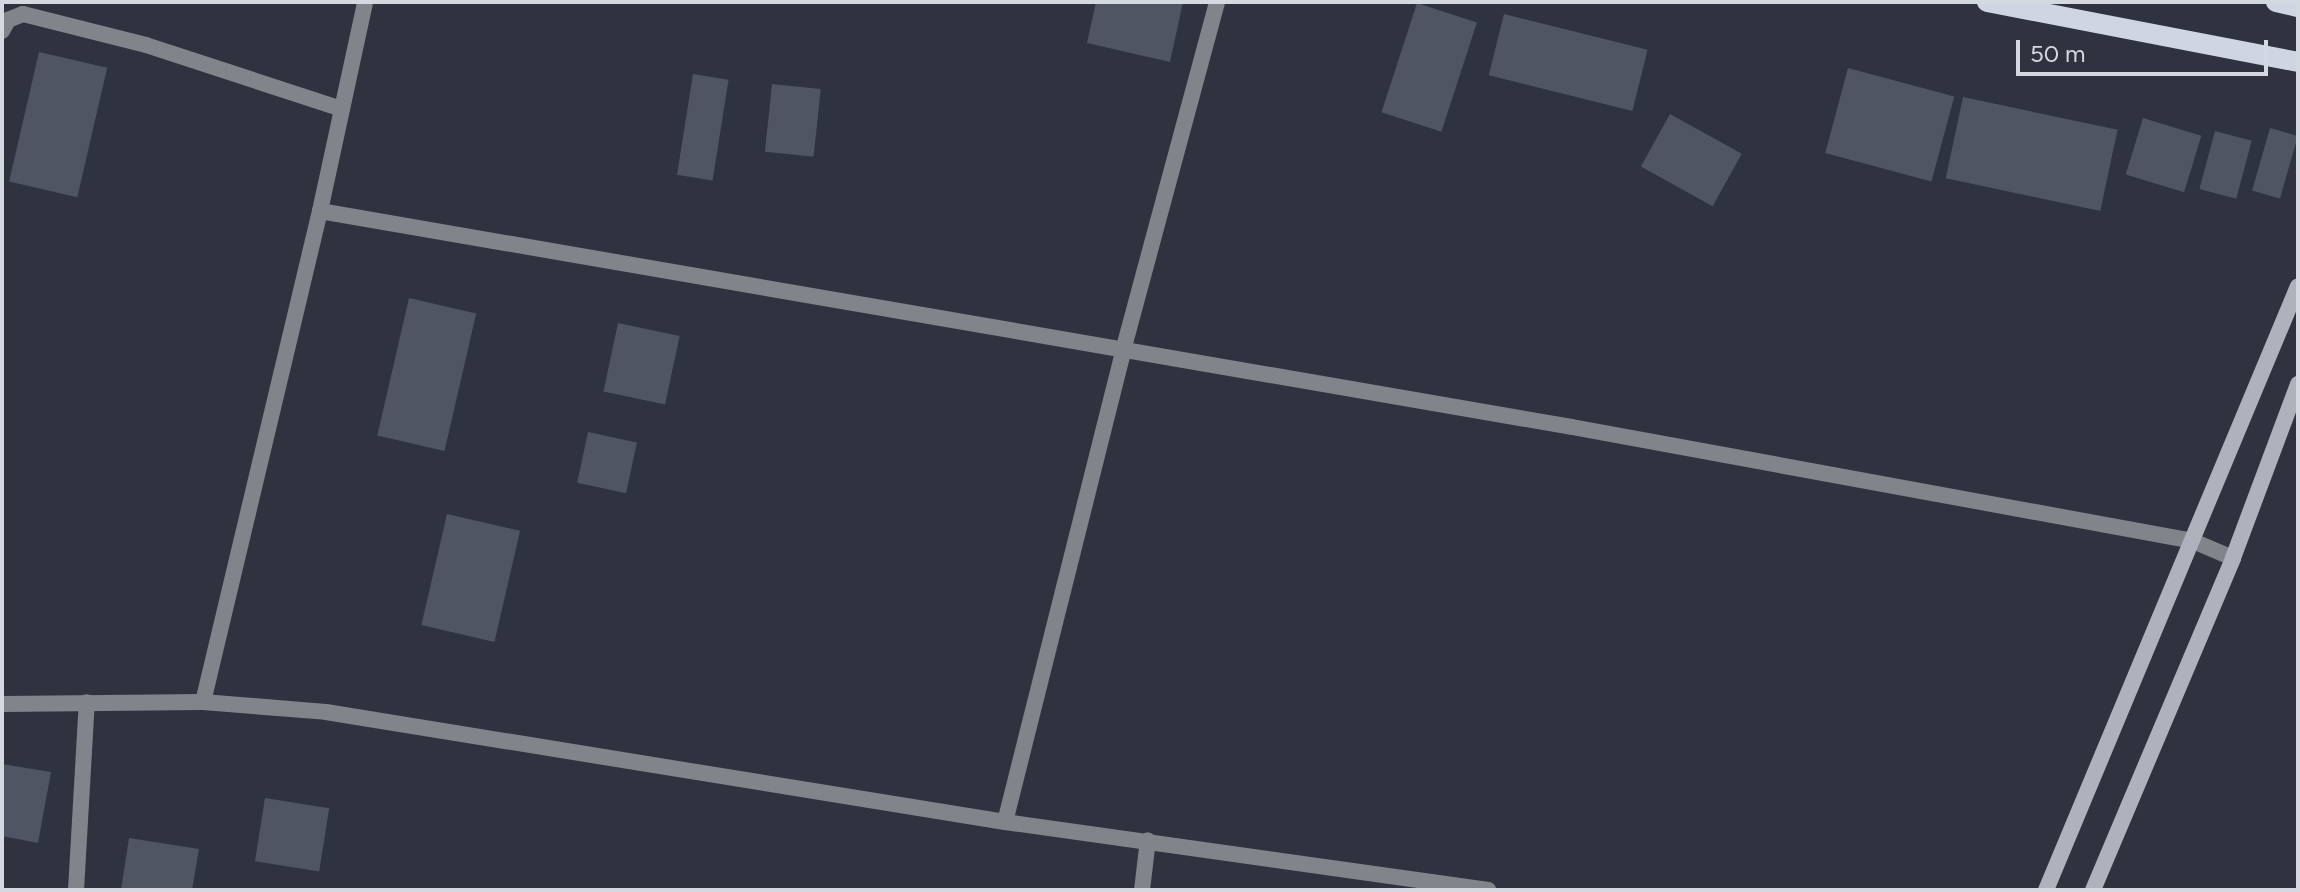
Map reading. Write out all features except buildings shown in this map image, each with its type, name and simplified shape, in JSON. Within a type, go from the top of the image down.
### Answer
[{"type":"main road","points":[[1987,2],[2298,62]]},
{"type":"main road","points":[[2276,2],[2298,7]]},
{"type":"street","points":[[203,702],[320,211],[365,2]]},
{"type":"street","points":[[1005,822],[1124,347],[1217,2]]},
{"type":"street","points":[[2,31],[8,20],[23,14],[146,45],[342,109]]},
{"type":"street","points":[[320,211],[1124,347],[2193,541],[2233,558]]},
{"type":"street","points":[[2046,890],[2298,286]]},
{"type":"street","points":[[2093,890],[2233,558],[2298,384]]},
{"type":"street","points":[[76,890],[87,702]]},
{"type":"street","points":[[2,704],[203,702],[326,712],[1005,822],[1488,890]]},
{"type":"street","points":[[1142,890],[1148,840]]}]
